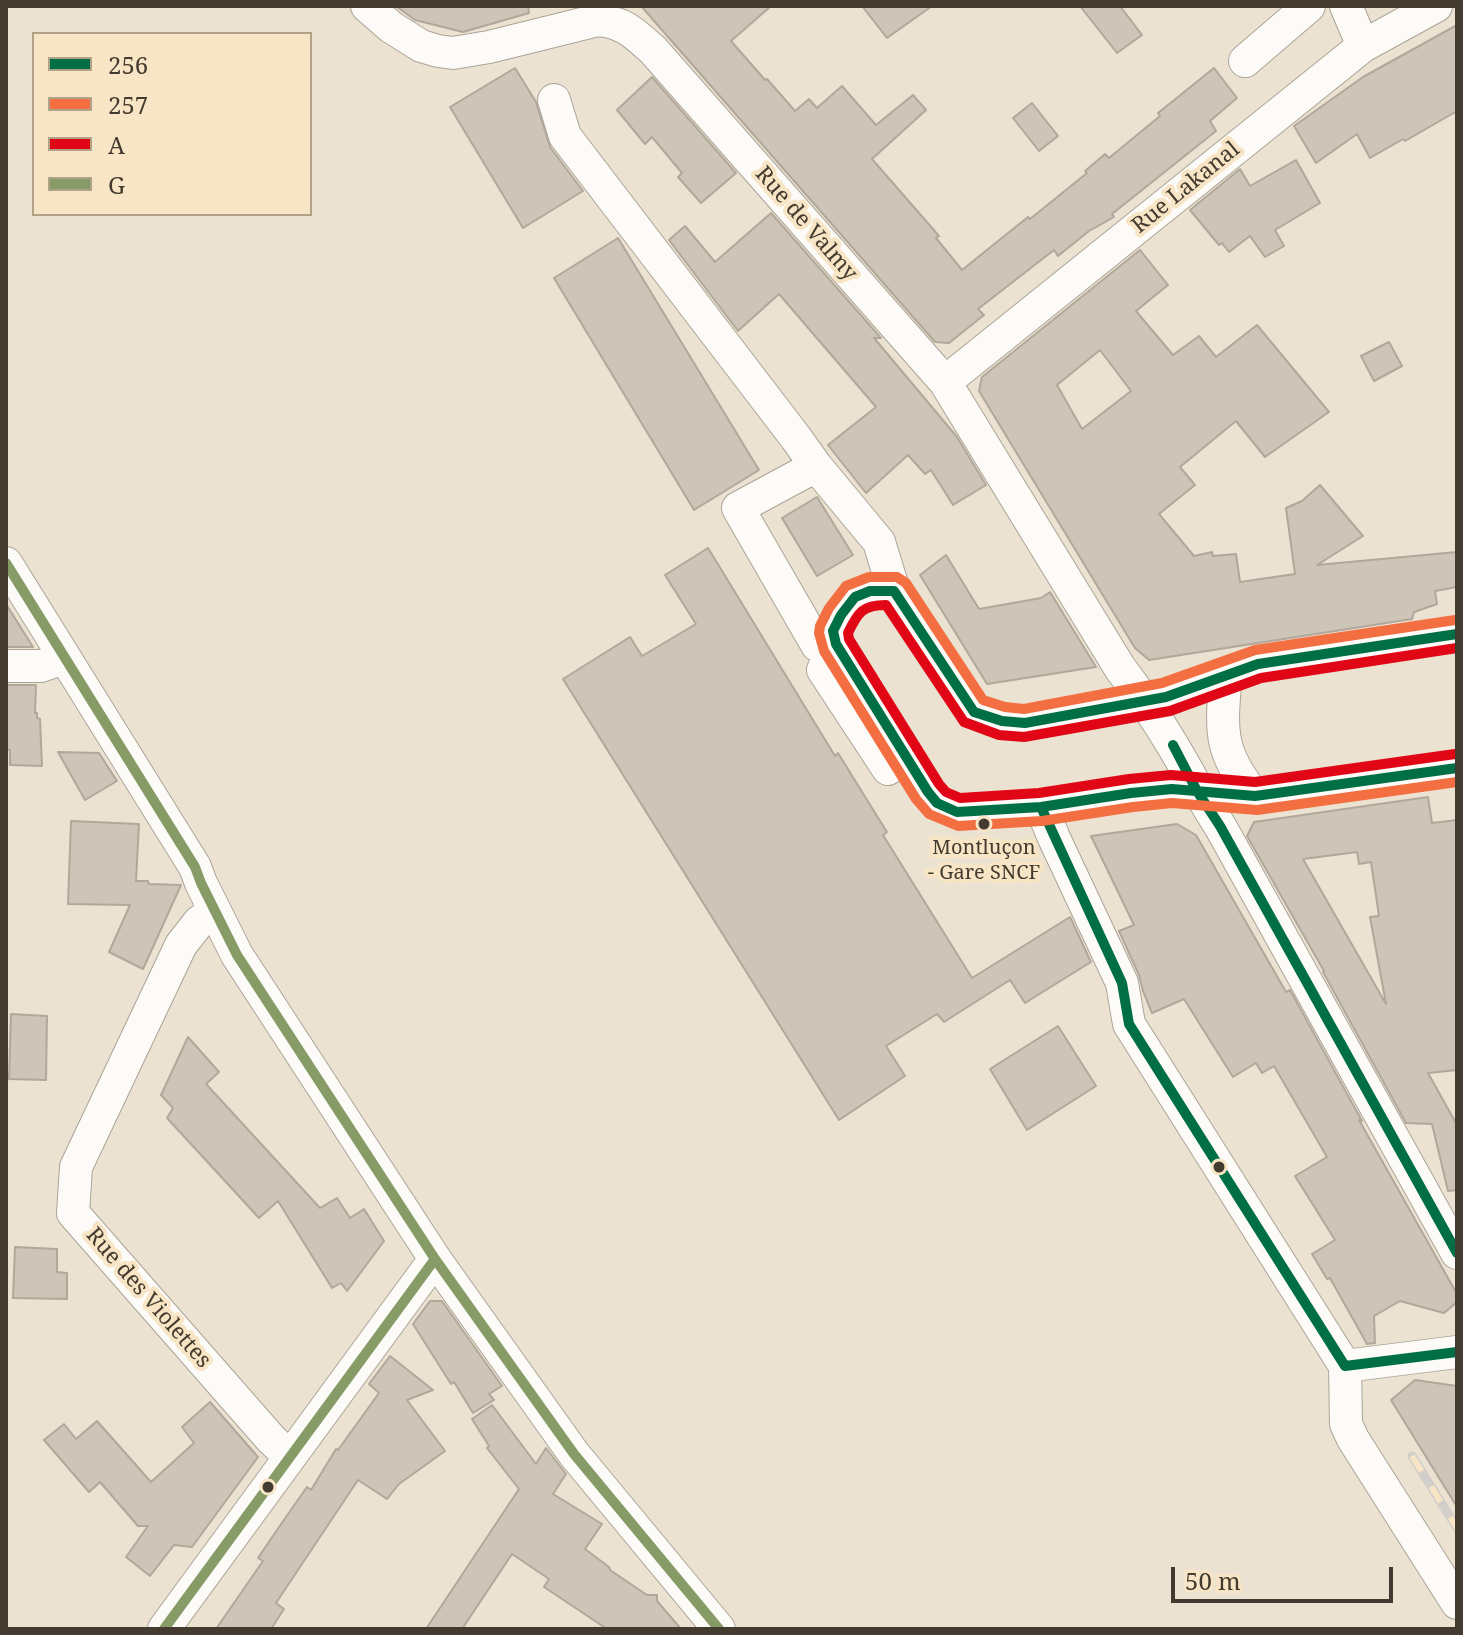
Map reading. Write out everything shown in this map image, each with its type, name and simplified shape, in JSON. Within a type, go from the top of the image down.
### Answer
[{"type":"street","name":"Rue de Valmy","points":[[367,6],[391,27],[421,46],[453,53],[489,47],[617,14],[653,50],[945,382],[1120,668],[1173,745],[1457,1253]]},
{"type":"street","points":[[1245,61],[1309,6]]},
{"type":"street","points":[[1346,6],[1363,46]]},
{"type":"street","name":"Rue Lakanal","points":[[945,382],[1363,46],[1436,6]]},
{"type":"street","points":[[554,100],[565,136],[816,466],[879,542],[894,591],[974,712],[1002,721],[1025,723],[1166,697],[1258,664],[1457,634]]},
{"type":"street","points":[[816,466],[738,508],[756,540],[778,545],[831,648],[914,790],[937,803],[957,812],[1041,807],[1172,789],[1255,796],[1457,768]]},
{"type":"street","points":[[6,563],[195,867],[237,955],[435,1259],[574,1454],[719,1629]]},
{"type":"street","points":[[831,648],[841,615],[855,597],[870,591],[894,591]]},
{"type":"street","points":[[6,666],[41,666],[64,658]]},
{"type":"street","points":[[1226,675],[1222,719],[1227,752],[1239,778],[1255,796]]},
{"type":"street","points":[[1041,807],[1122,983],[1129,1024],[1345,1366],[1346,1424],[1353,1439],[1457,1603]]},
{"type":"street","name":"Rue des Violettes","points":[[215,911],[199,922],[181,945],[76,1167],[73,1213],[290,1457]]},
{"type":"street","points":[[164,1629],[435,1259]]},
{"type":"street","points":[[1345,1366],[1457,1352]]},
{"type":"building","points":[[396,6],[528,6],[529,13],[463,32],[415,20]]},
{"type":"building","points":[[641,6],[771,6],[731,41],[795,111],[809,99],[817,108],[842,86],[876,125],[913,95],[926,110],[872,159],[939,236],[936,238],[962,270],[1087,173],[1085,171],[1105,154],[1109,158],[1214,68],[1237,98],[1210,121],[1216,131],[1112,214],[1114,217],[1089,231],[1058,256],[1054,250],[978,309],[984,315],[949,343],[935,342]]},
{"type":"building","points":[[862,6],[932,6],[887,38]]},
{"type":"building","points":[[1080,6],[1120,6],[1142,35],[1117,53]]},
{"type":"building","points":[[1457,25],[1457,111],[1370,158],[1357,134],[1316,163],[1294,126],[1363,77]]},
{"type":"building","points":[[515,68],[536,102],[550,147],[583,191],[523,228],[450,107]]},
{"type":"building","points":[[652,77],[736,173],[701,203],[678,177],[682,173],[652,137],[645,144],[617,110]]},
{"type":"building","points":[[1032,103],[1058,136],[1039,151],[1013,118]]},
{"type":"building","points":[[1296,160],[1320,203],[1275,230],[1284,246],[1265,257],[1250,236],[1229,252],[1222,243],[1219,245],[1190,210],[1240,169],[1250,186]]},
{"type":"building","points":[[771,213],[881,338],[874,338],[957,437],[986,485],[953,505],[931,470],[925,474],[908,455],[866,493],[828,445],[876,407],[779,294],[738,331],[669,240],[685,226],[715,262]]},
{"type":"building","points":[[618,238],[759,470],[694,510],[554,278]]},
{"type":"building","points":[[1140,250],[1168,285],[1136,311],[1173,355],[1199,336],[1216,357],[1257,325],[1329,412],[1265,457],[1236,421],[1180,467],[1195,485],[1159,514],[1194,556],[1212,552],[1213,556],[1236,554],[1240,582],[1295,574],[1286,508],[1302,501],[1320,485],[1363,536],[1317,565],[1457,552],[1457,587],[1435,591],[1437,604],[1414,612],[1412,619],[1149,660],[1135,648],[979,391],[982,377]],"holes":[[[1100,350],[1131,391],[1082,429],[1057,385]]]},
{"type":"building","points":[[1389,342],[1402,366],[1374,381],[1361,356]]},
{"type":"building","points":[[817,497],[853,555],[817,576],[782,518]]},
{"type":"building","points":[[708,548],[835,756],[838,753],[887,832],[883,835],[972,978],[1070,917],[1091,962],[1025,1003],[1010,980],[944,1022],[937,1014],[886,1046],[905,1076],[839,1120],[563,679],[630,637],[642,656],[696,624],[665,575]]},
{"type":"building","points":[[946,555],[979,609],[1041,598],[1050,592],[1096,667],[987,684],[920,575]]},
{"type":"building","points":[[6,604],[33,647],[6,647]]},
{"type":"building","points":[[6,685],[36,685],[35,713],[40,719],[42,766],[10,765],[10,750],[6,750]]},
{"type":"building","points":[[58,752],[99,753],[117,781],[85,800]]},
{"type":"building","points":[[1428,797],[1432,823],[1457,820],[1457,1070],[1428,1073],[1457,1125],[1457,1190],[1448,1191],[1432,1124],[1406,1123],[1247,836],[1254,822]],"holes":[[[1357,852],[1359,864],[1371,862],[1379,916],[1370,917],[1386,1004],[1303,859]]]},
{"type":"building","points":[[71,821],[139,824],[136,881],[181,885],[143,969],[109,952],[130,905],[68,904]]},
{"type":"building","points":[[1177,824],[1196,835],[1286,992],[1290,990],[1457,1294],[1457,1302],[1444,1313],[1400,1301],[1374,1316],[1375,1343],[1367,1344],[1330,1278],[1327,1279],[1312,1254],[1335,1240],[1295,1176],[1327,1157],[1274,1066],[1262,1073],[1256,1063],[1233,1077],[1184,999],[1152,1013],[1119,931],[1134,925],[1091,836]]},
{"type":"building","points":[[11,1014],[47,1016],[46,1080],[9,1079]]},
{"type":"building","points":[[1058,1026],[1096,1086],[1027,1130],[990,1069]]},
{"type":"building","points":[[188,1037],[219,1072],[206,1084],[320,1208],[337,1198],[350,1218],[364,1209],[384,1241],[347,1291],[341,1283],[332,1288],[278,1201],[259,1218],[167,1118],[173,1108],[161,1095]]},
{"type":"building","points":[[15,1247],[57,1249],[57,1272],[67,1273],[67,1299],[13,1298]]},
{"type":"building","points":[[430,1301],[442,1301],[502,1386],[489,1394],[494,1400],[473,1413],[413,1324]]},
{"type":"building","points":[[390,1356],[433,1390],[407,1400],[445,1451],[399,1484],[387,1499],[358,1480],[276,1603],[284,1609],[271,1629],[216,1629],[263,1561],[258,1558],[279,1527],[307,1487],[311,1490],[336,1449],[379,1393],[369,1384]]},
{"type":"building","points":[[1415,1380],[1457,1386],[1457,1507],[1391,1400]]},
{"type":"building","points":[[210,1402],[258,1457],[192,1547],[174,1545],[150,1576],[126,1557],[148,1526],[138,1526],[100,1482],[89,1492],[44,1440],[64,1424],[76,1439],[97,1421],[151,1482],[194,1443],[182,1427]]},
{"type":"building","points":[[492,1405],[536,1464],[546,1448],[566,1474],[553,1494],[602,1524],[585,1549],[647,1595],[657,1595],[657,1601],[681,1629],[607,1629],[544,1587],[549,1579],[512,1554],[462,1629],[426,1629],[519,1489],[487,1448],[489,1446],[472,1419]]},
{"type":"railway","points":[[1412,1456],[1457,1528]]},
{"type":"transit line","name":"G","points":[[6,563],[195,867],[237,955],[435,1259],[574,1454],[719,1629]]},
{"type":"transit line","name":"257","points":[[1455,620],[1255,650],[1162,683],[1024,709],[983,700],[906,583],[897,577],[869,577],[846,586],[829,608],[819,633],[824,651],[916,799],[929,814],[958,826],[1042,821],[1172,803],[1257,810],[1457,782]]},
{"type":"transit line","name":"256","points":[[1457,634],[1258,664],[1166,697],[1025,723],[1002,721],[974,712],[894,591],[870,591],[855,597],[833,631],[836,644],[928,792],[937,803],[957,812],[1041,807],[1172,789],[1255,796],[1457,768]]},
{"type":"transit line","name":"A","points":[[1455,754],[1255,782],[1171,775],[1039,793],[960,798],[946,792],[939,784],[848,633],[862,611],[872,606],[886,605],[964,722],[999,735],[1024,737],[1170,711],[1261,678],[1457,648]]},
{"type":"transit line","name":"256","points":[[1173,745],[1457,1253]]},
{"type":"transit line","name":"256","points":[[1041,807],[1122,983],[1129,1024],[1345,1366],[1457,1352]]},
{"type":"transit line","name":"G","points":[[164,1629],[435,1259]]},
{"type":"place","name":"Montluçon - Gare SNCF","points":[[984,824]]}]
